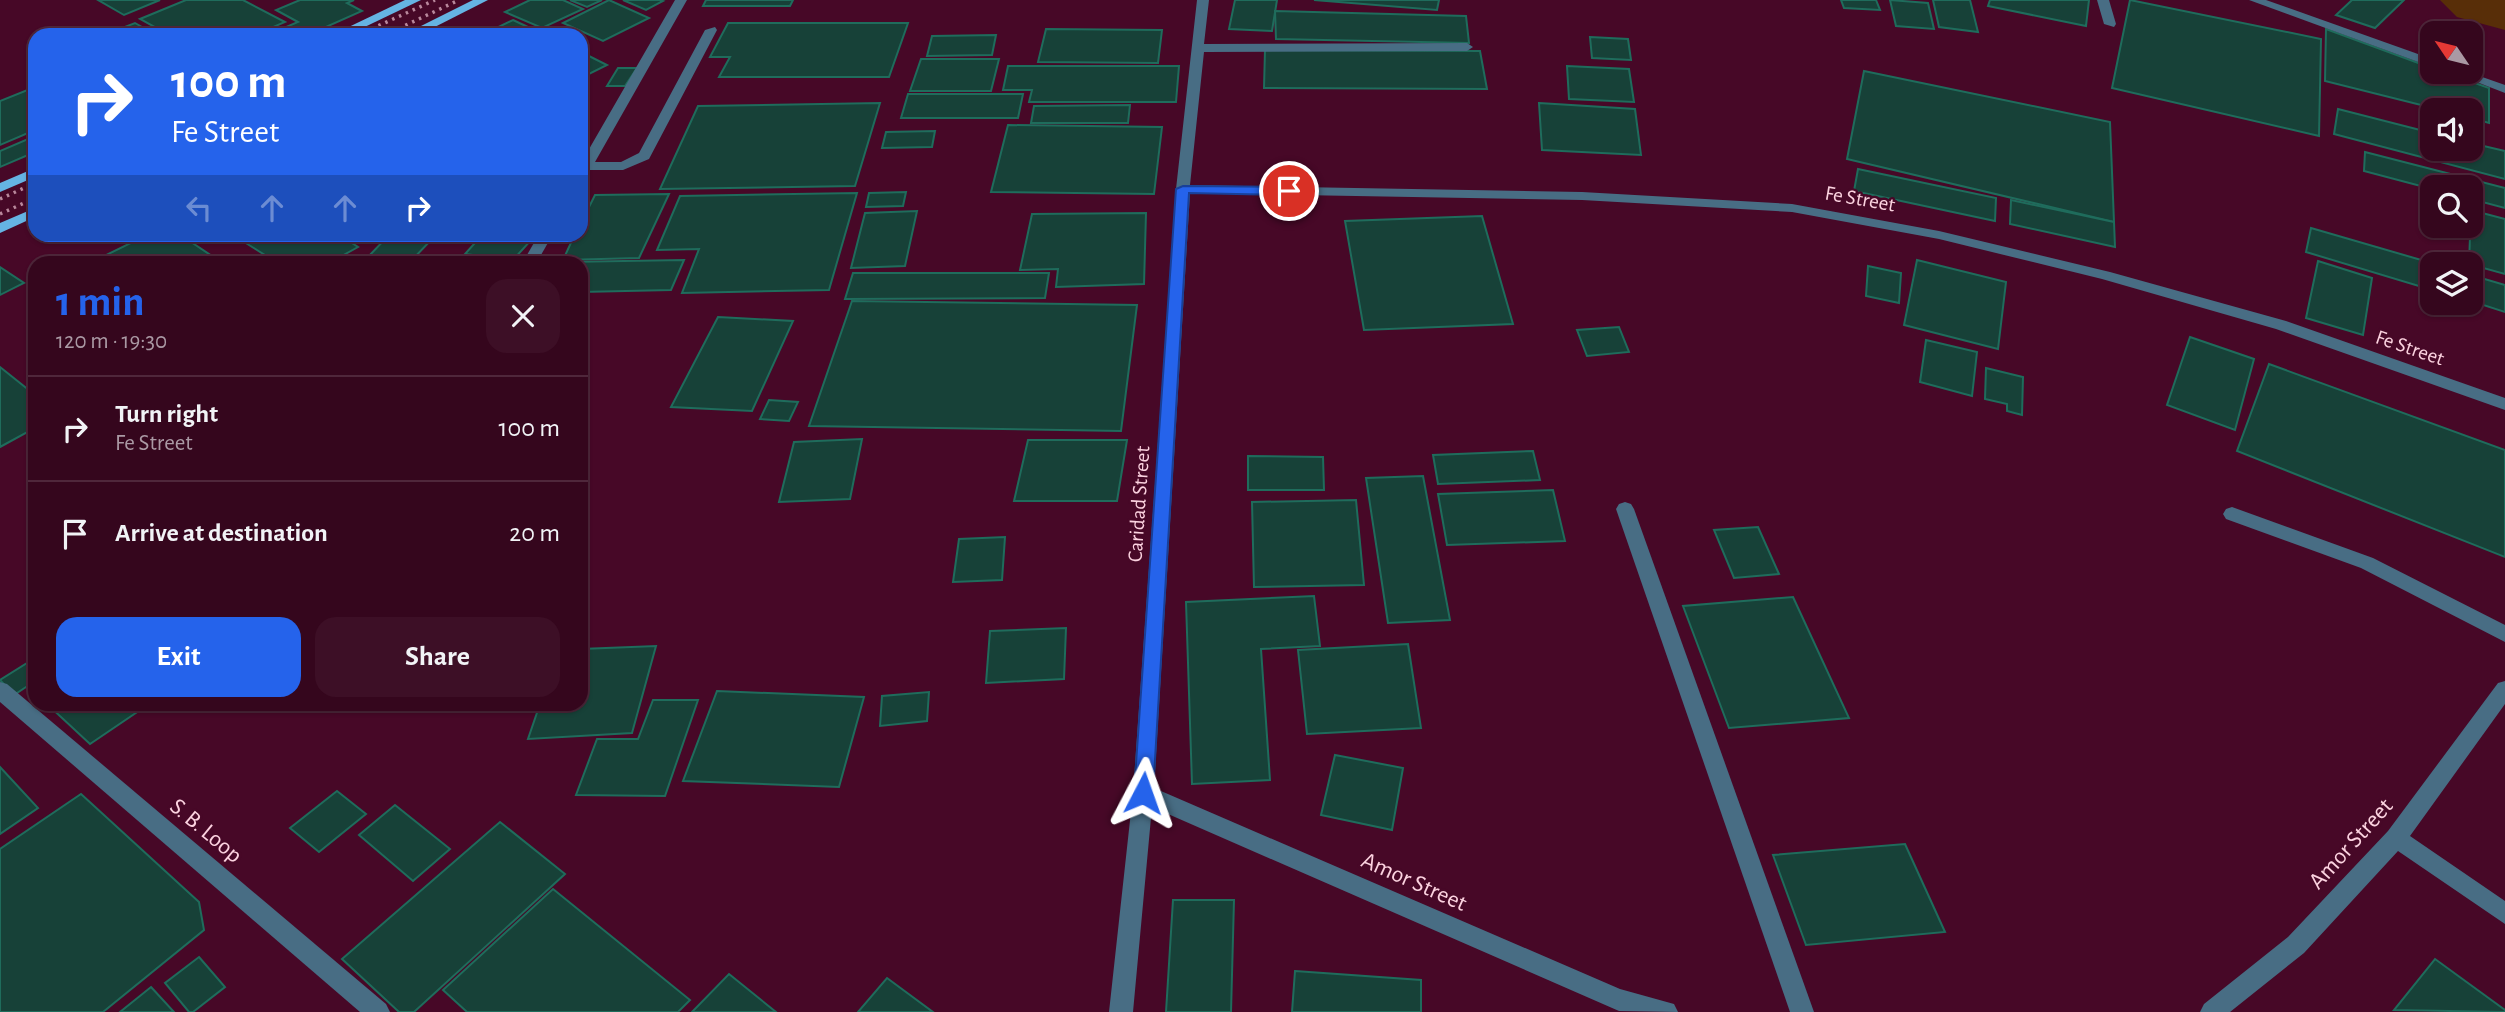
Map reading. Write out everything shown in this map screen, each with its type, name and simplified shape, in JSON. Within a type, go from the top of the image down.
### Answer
[{"type":"main road","points":[[353,28],[415,0]]},
{"type":"main road","points":[[423,28],[482,0]]},
{"type":"main road","points":[[0,188],[28,175]]},
{"type":"main road","points":[[0,229],[28,215]]},
{"type":"street","points":[[588,161],[681,0]]},
{"type":"street","name":"Caridad Street","points":[[1121,1012],[1143,793],[1183,189],[1203,0]]},
{"type":"street","points":[[2103,0],[2110,24]]},
{"type":"street","points":[[2255,0],[2420,59]]},
{"type":"street","points":[[588,170],[623,166],[644,156],[711,30]]},
{"type":"street","points":[[1198,48],[1468,47]]},
{"type":"street","points":[[2483,81],[2505,89]]},
{"type":"street","name":"Fe Street","points":[[1183,189],[1582,196],[1792,208],[1939,235],[2105,275],[2281,325],[2505,404]]},
{"type":"street","points":[[1625,509],[1802,1012]]},
{"type":"street","points":[[2232,514],[2367,563],[2505,635]]},
{"type":"street","name":"Amor Street","points":[[2212,1012],[2296,944],[2396,838],[2505,689]]},
{"type":"street","name":"S. B. Loop","points":[[0,690],[378,1012]]},
{"type":"street","name":"Amor Street","points":[[1143,793],[1620,1006],[1666,1012]]},
{"type":"street","points":[[2396,838],[2505,914]]},
{"type":"shaded area","points":[[2440,0],[2505,0],[2505,30],[2483,24],[2483,21],[2457,17]]},
{"type":"building","points":[[98,0],[160,0],[124,15]]},
{"type":"building","points":[[186,0],[243,0],[285,22],[271,28],[156,28],[140,19]]},
{"type":"building","points":[[300,0],[354,0],[347,3],[362,11],[324,28],[284,28],[298,22],[276,10]]},
{"type":"building","points":[[530,0],[563,0],[583,9],[542,28],[505,12]]},
{"type":"building","points":[[570,0],[602,0],[587,7]]},
{"type":"building","points":[[609,0],[649,18],[603,41],[588,34],[588,28],[574,28],[563,23]]},
{"type":"building","points":[[623,0],[660,0],[663,1],[646,10]]},
{"type":"building","points":[[706,0],[793,0],[790,6],[703,6]]},
{"type":"building","points":[[1235,0],[1277,0],[1272,31],[1229,29]]},
{"type":"building","points":[[1314,0],[1439,0],[1437,10]]},
{"type":"building","points":[[1841,0],[1876,0],[1880,10],[1844,8]]},
{"type":"building","points":[[1890,0],[1928,3],[1934,29],[1896,26]]},
{"type":"building","points":[[1933,0],[1970,0],[1978,32],[1939,27]]},
{"type":"building","points":[[1990,0],[2089,0],[2086,26],[1988,6]]},
{"type":"building","points":[[2130,0],[2321,39],[2319,136],[2112,88]]},
{"type":"building","points":[[2352,0],[2404,0],[2375,28],[2336,15]]},
{"type":"building","points":[[1275,11],[1466,16],[1469,43],[1276,39]]},
{"type":"building","points":[[513,20],[530,28],[496,28]]},
{"type":"building","points":[[135,23],[144,28],[122,28]]},
{"type":"building","points":[[728,23],[908,23],[889,77],[719,77],[730,57],[710,57]]},
{"type":"building","points":[[1046,29],[1162,30],[1158,63],[1038,62]]},
{"type":"building","points":[[2326,29],[2420,64],[2420,84],[2478,84],[2489,88],[2489,123],[2483,121],[2483,98],[2420,98],[2420,105],[2325,81]]},
{"type":"building","points":[[996,35],[992,55],[927,56],[932,36]]},
{"type":"building","points":[[1590,37],[1628,39],[1631,60],[1592,58]]},
{"type":"building","points":[[1265,50],[1480,51],[1487,89],[1264,88]]},
{"type":"building","points":[[588,56],[607,65],[588,74]]},
{"type":"building","points":[[921,59],[999,59],[991,91],[910,91]]},
{"type":"building","points":[[1008,66],[1179,66],[1176,102],[1029,102],[1032,90],[1003,90]]},
{"type":"building","points":[[1567,66],[1629,69],[1634,102],[1569,99]]},
{"type":"building","points":[[618,68],[637,68],[625,86],[607,86]]},
{"type":"building","points":[[1864,71],[2110,122],[2114,222],[1847,159]]},
{"type":"building","points":[[28,90],[28,133],[0,145],[0,101]]},
{"type":"building","points":[[908,94],[1023,94],[1018,118],[901,118]]},
{"type":"building","points":[[880,103],[855,186],[660,189],[698,106]]},
{"type":"building","points":[[1539,103],[1635,109],[1641,155],[1542,150]]},
{"type":"building","points":[[1130,105],[1128,123],[1031,123],[1034,106]]},
{"type":"building","points":[[2338,109],[2420,130],[2420,157],[2334,134]]},
{"type":"building","points":[[1008,125],[1162,127],[1154,194],[991,192]]},
{"type":"building","points":[[935,131],[932,147],[882,148],[886,132]]},
{"type":"building","points":[[28,139],[28,155],[0,167],[0,151]]},
{"type":"building","points":[[2483,146],[2505,151],[2505,179],[2437,161],[2483,161]]},
{"type":"building","points":[[2365,152],[2454,175],[2420,175],[2420,186],[2364,171]]},
{"type":"building","points":[[1858,169],[1996,198],[1995,221],[1854,191]]},
{"type":"building","points":[[2483,182],[2505,188],[2505,208],[2483,202]]},
{"type":"building","points":[[906,192],[903,206],[866,207],[869,193]]},
{"type":"building","points":[[857,193],[829,290],[682,293],[699,249],[657,250],[680,196]]},
{"type":"building","points":[[669,194],[639,258],[588,259],[588,256],[565,256],[571,242],[588,242],[588,209],[595,195]]},
{"type":"building","points":[[2011,200],[2114,222],[2115,247],[2010,224]]},
{"type":"building","points":[[917,211],[905,266],[851,268],[865,213]]},
{"type":"building","points":[[1146,213],[1144,284],[1056,287],[1058,269],[1020,270],[1032,214]]},
{"type":"building","points":[[2483,213],[2505,219],[2505,274],[2483,268],[2483,252],[2469,252],[2470,238],[2483,238]]},
{"type":"building","points":[[1482,216],[1513,324],[1364,330],[1345,221]]},
{"type":"building","points":[[2311,228],[2420,260],[2420,286],[2306,252]]},
{"type":"building","points":[[133,242],[191,242],[212,256],[104,256]]},
{"type":"building","points":[[244,242],[350,242],[358,247],[342,256],[266,256]]},
{"type":"building","points":[[382,242],[429,242],[416,256],[369,256]]},
{"type":"building","points":[[476,242],[529,242],[517,256],[465,254]]},
{"type":"building","points":[[684,260],[671,290],[588,292],[588,262]]},
{"type":"building","points":[[1917,260],[2006,282],[1998,349],[1904,325]]},
{"type":"building","points":[[2318,261],[2372,278],[2363,335],[2306,318]]},
{"type":"building","points":[[1868,266],[1901,273],[1899,303],[1866,296]]},
{"type":"building","points":[[0,267],[24,283],[0,295]]},
{"type":"building","points":[[853,273],[1049,273],[1045,298],[845,299]]},
{"type":"building","points":[[2483,279],[2505,285],[2505,312],[2483,305]]},
{"type":"building","points":[[852,301],[1137,305],[1121,431],[809,426]]},
{"type":"building","points":[[718,317],[793,321],[752,411],[671,407]]},
{"type":"building","points":[[1619,327],[1629,352],[1587,356],[1577,330]]},
{"type":"building","points":[[2190,337],[2254,359],[2235,430],[2167,405]]},
{"type":"building","points":[[1926,340],[1977,352],[1972,396],[1920,382]]},
{"type":"building","points":[[2269,364],[2505,450],[2505,557],[2237,451]]},
{"type":"building","points":[[0,367],[28,389],[28,432],[0,447]]},
{"type":"building","points":[[1986,368],[2023,377],[2022,415],[2007,411],[2007,404],[1985,399]]},
{"type":"building","points":[[769,400],[798,402],[789,421],[760,419]]},
{"type":"building","points":[[862,439],[850,499],[779,502],[794,442]]},
{"type":"building","points":[[1028,440],[1127,440],[1117,501],[1014,501]]},
{"type":"building","points":[[1533,451],[1540,480],[1438,484],[1433,455]]},
{"type":"building","points":[[1248,456],[1323,457],[1324,490],[1248,490]]},
{"type":"building","points":[[1423,476],[1450,620],[1388,623],[1366,478]]},
{"type":"building","points":[[1553,490],[1565,541],[1447,545],[1438,494]]},
{"type":"building","points":[[1356,500],[1364,585],[1254,587],[1252,502]]},
{"type":"building","points":[[1758,527],[1779,574],[1734,578],[1714,530]]},
{"type":"building","points":[[1005,537],[1002,580],[953,582],[959,539]]},
{"type":"building","points":[[1314,596],[1320,646],[1261,649],[1270,780],[1192,784],[1186,602]]},
{"type":"building","points":[[1793,597],[1849,718],[1729,728],[1683,606]]},
{"type":"building","points":[[1066,628],[1064,679],[986,683],[990,631]]},
{"type":"building","points":[[1408,644],[1421,728],[1307,734],[1298,650]]},
{"type":"building","points":[[656,646],[632,733],[528,739],[538,711],[588,711],[588,649]]},
{"type":"building","points":[[28,662],[28,686],[14,695],[0,680]]},
{"type":"building","points":[[717,691],[864,697],[839,787],[683,781]]},
{"type":"building","points":[[929,692],[927,721],[880,726],[882,696]]},
{"type":"building","points":[[653,700],[698,700],[665,796],[576,795],[597,739],[638,739]]},
{"type":"building","points":[[55,711],[139,711],[90,744]]},
{"type":"building","points":[[1335,755],[1403,768],[1392,830],[1321,815]]},
{"type":"building","points":[[0,767],[38,808],[0,834]]},
{"type":"building","points":[[337,791],[366,814],[319,852],[290,828]]},
{"type":"building","points":[[81,794],[199,902],[204,930],[103,1012],[0,1012],[0,849]]},
{"type":"building","points":[[395,805],[450,849],[413,881],[359,835]]},
{"type":"building","points":[[500,822],[565,874],[414,1012],[399,1012],[342,959]]},
{"type":"building","points":[[1905,844],[1945,932],[1806,945],[1773,855]]},
{"type":"building","points":[[553,889],[690,1000],[678,1012],[467,1012],[443,990]]},
{"type":"building","points":[[1173,900],[1234,900],[1231,1012],[1166,1012]]},
{"type":"building","points":[[199,957],[225,987],[193,1012],[189,1012],[165,983]]},
{"type":"building","points":[[2435,959],[2505,1010],[2505,1012],[2394,1010]]},
{"type":"building","points":[[1295,971],[1421,980],[1421,1012],[1292,1012]]},
{"type":"building","points":[[729,974],[776,1012],[692,1012]]},
{"type":"building","points":[[887,978],[933,1012],[858,1012]]},
{"type":"building","points":[[151,987],[174,1012],[120,1012]]},
{"type":"railway","points":[[373,28],[435,0]]},
{"type":"railway","points":[[400,28],[459,0]]},
{"type":"railway","points":[[0,199],[28,186]]},
{"type":"railway","points":[[0,214],[28,201]]},
{"type":"route","points":[[1143,793],[1183,189],[1289,191]]}]
